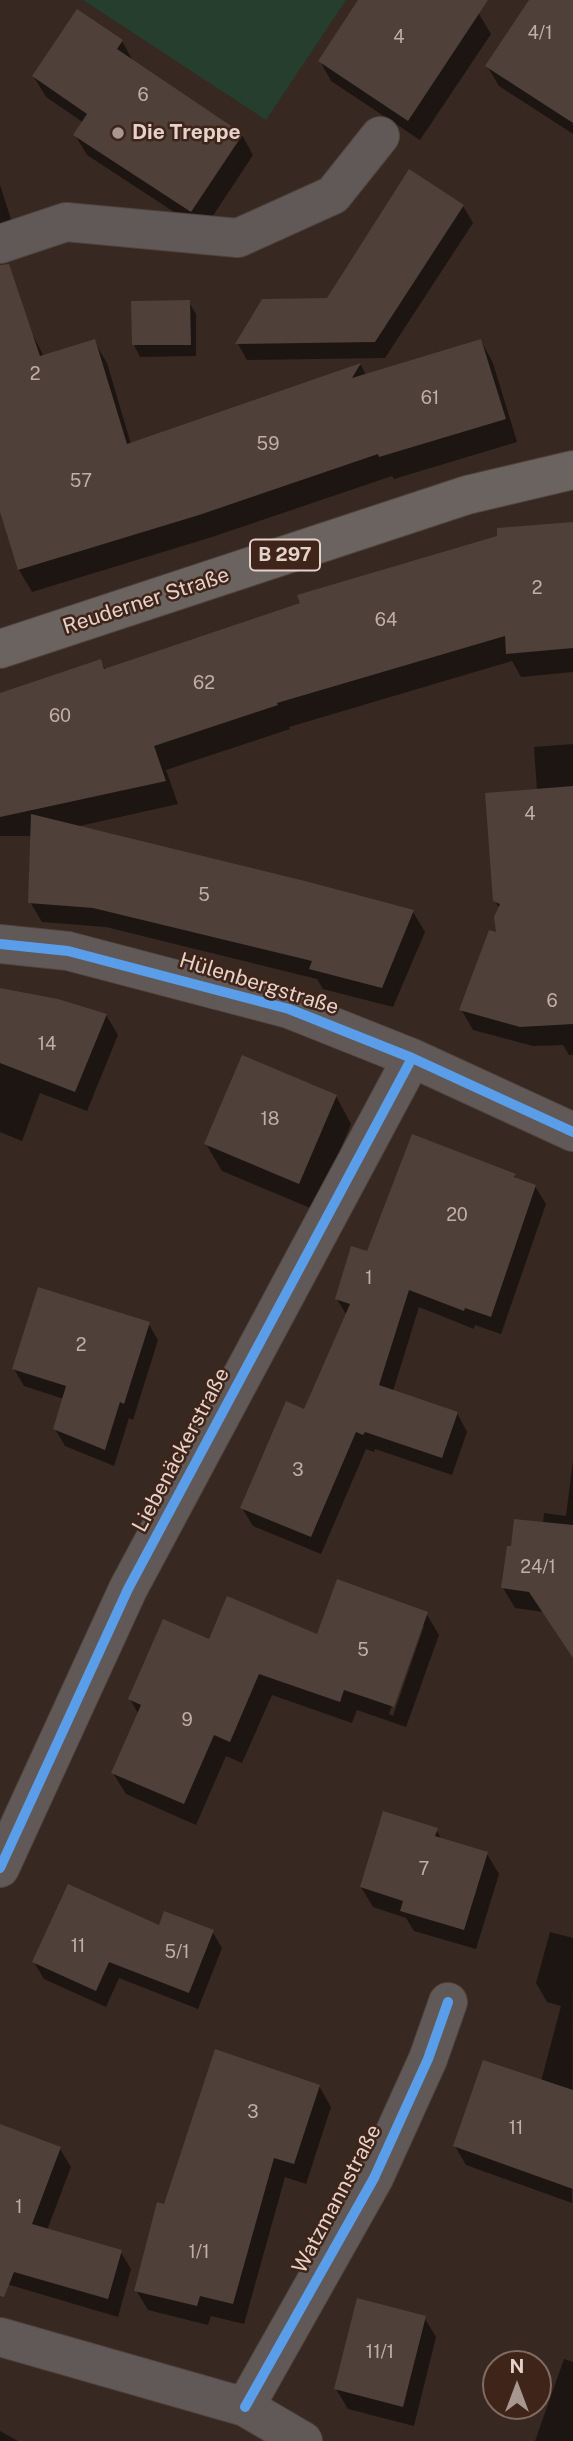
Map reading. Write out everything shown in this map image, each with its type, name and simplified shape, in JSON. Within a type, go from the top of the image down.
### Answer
[{"type":"main road","name":"Reuderner Straße","points":[[0,649],[467,495],[573,470]]},
{"type":"street","points":[[0,244],[66,222],[238,238],[333,195],[380,136]]},
{"type":"street","name":"Hülenbergstraße","points":[[0,944],[68,951],[289,1009],[412,1058],[573,1132]]},
{"type":"street","name":"Liebenäckerstraße","points":[[0,1868],[128,1589],[412,1058]]},
{"type":"street","name":"Watzmannstraße","points":[[245,2407],[374,2178],[428,2059],[449,2002]]},
{"type":"street","points":[[0,2337],[245,2407],[303,2441]]},
{"type":"green space","points":[[83,0],[346,0],[266,120]]},
{"type":"building","points":[[358,0],[488,0],[408,121],[318,61]]},
{"type":"building","points":[[529,0],[573,0],[573,123],[485,66]]},
{"type":"building","points":[[77,9],[123,40],[117,49],[243,134],[191,212],[73,135],[87,114],[32,76]]},
{"type":"building","points":[[409,169],[464,205],[375,342],[235,344],[262,299],[327,298]]},
{"type":"building","points":[[9,264],[40,356],[95,339],[127,444],[361,363],[352,378],[481,339],[506,419],[379,457],[378,454],[199,515],[18,570],[0,512],[0,265]]},
{"type":"building","points":[[190,300],[191,345],[132,345],[131,301]]},
{"type":"building","points":[[573,522],[573,648],[506,654],[505,636],[277,703],[278,705],[154,746],[166,781],[0,817],[0,693],[101,659],[104,669],[300,603],[297,595],[497,536],[497,528]]},
{"type":"building","points":[[573,786],[573,1024],[520,1027],[459,1010],[489,930],[496,932],[494,917],[500,904],[493,901],[485,793]]},
{"type":"building","points":[[31,814],[414,910],[382,988],[309,969],[312,961],[93,908],[28,903]]},
{"type":"building","points":[[0,988],[58,999],[107,1014],[75,1092],[0,1063]]},
{"type":"building","points":[[242,1055],[337,1095],[299,1184],[204,1144]]},
{"type":"building","points":[[412,1134],[516,1174],[514,1177],[536,1185],[491,1317],[465,1308],[464,1311],[409,1290],[379,1385],[458,1412],[442,1458],[365,1432],[363,1435],[356,1432],[311,1537],[240,1508],[286,1401],[304,1409],[350,1304],[335,1299],[351,1246],[367,1251]]},
{"type":"building","points":[[38,1287],[150,1322],[124,1404],[120,1402],[105,1450],[53,1429],[66,1386],[12,1369]]},
{"type":"building","points":[[514,1519],[573,1525],[573,1658],[529,1592],[501,1588]]},
{"type":"building","points":[[337,1579],[428,1612],[394,1707],[344,1690],[340,1702],[259,1674],[230,1742],[214,1735],[184,1804],[111,1773],[141,1705],[128,1699],[163,1619],[209,1639],[227,1596],[317,1634]]},
{"type":"building","points":[[383,1811],[438,1828],[435,1836],[488,1852],[464,1930],[400,1911],[403,1901],[360,1887]]},
{"type":"building","points":[[68,1884],[159,1925],[164,1911],[214,1930],[189,1993],[109,1962],[96,1991],[32,1962]]},
{"type":"building","points":[[215,2049],[320,2085],[294,2164],[274,2158],[233,2304],[200,2296],[197,2306],[134,2291],[157,2202],[164,2204]]},
{"type":"building","points":[[483,2060],[573,2090],[573,2189],[453,2146]]},
{"type":"building","points":[[0,2124],[61,2147],[32,2224],[122,2250],[108,2299],[14,2272],[4,2297],[0,2296]]},
{"type":"building","points":[[357,2298],[426,2316],[403,2407],[334,2389]]},
{"type":"cycle path","points":[[0,944],[68,951],[289,1009],[412,1058],[573,1132]]},
{"type":"cycle path","points":[[0,1868],[128,1589],[412,1058]]},
{"type":"cycle path","points":[[245,2407],[374,2178],[428,2059],[448,2002]]},
{"type":"place","name":"Die Treppe","points":[[118,133]]}]
